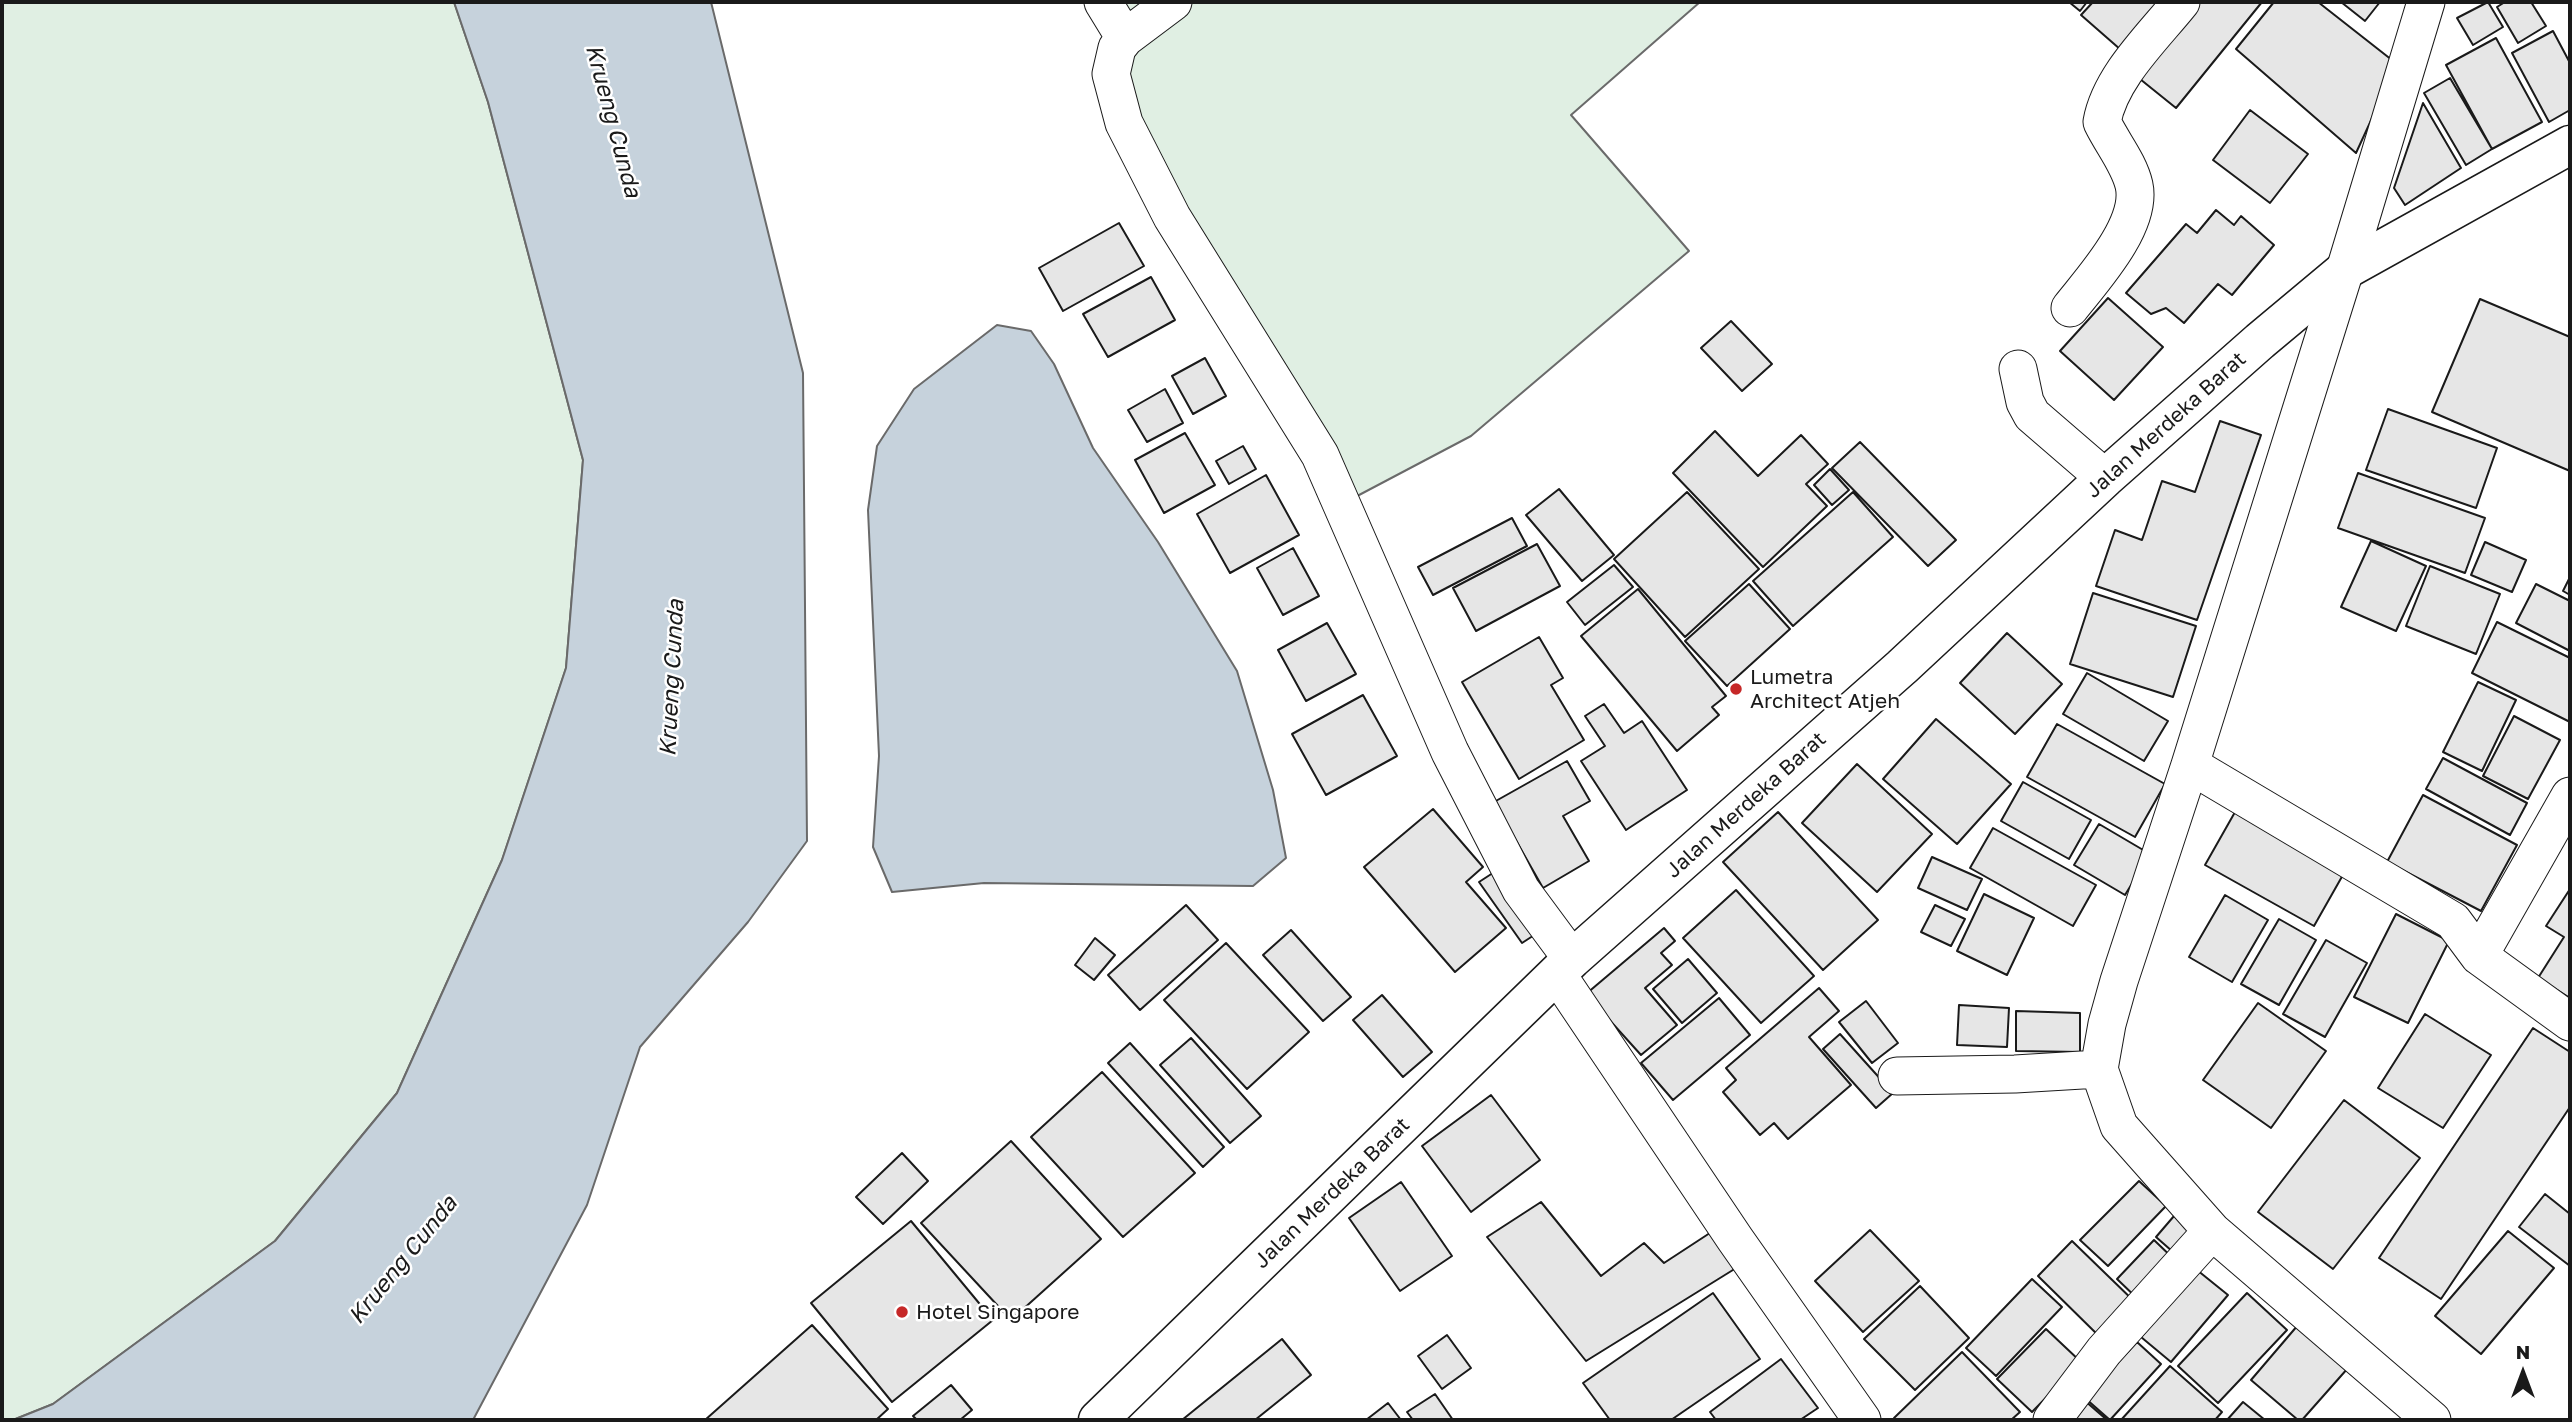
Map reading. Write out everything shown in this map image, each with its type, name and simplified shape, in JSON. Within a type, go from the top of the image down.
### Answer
[{"type":"main road","name":"Jalan Merdeka Barat","points":[[1098,1420],[1565,967],[1902,667],[2105,478],[2260,341],[2345,271],[2570,145]]},
{"type":"street","points":[[1103,2],[1125,38]]},
{"type":"street","points":[[1173,2],[1125,38],[1117,48],[1111,74],[1124,123],[1172,217],[1320,455],[1450,752],[1521,890],[1565,967],[1727,1228],[1854,1418]]},
{"type":"street","points":[[2070,308],[2119,246],[2135,202],[2134,186],[2102,122],[2108,101],[2116,82],[2181,2]]},
{"type":"street","points":[[2426,2],[2345,271],[2190,765],[2119,981],[2107,1024],[2099,1069],[2119,1126],[2212,1231],[2432,1420]]},
{"type":"street","points":[[2018,369],[2025,402],[2032,415],[2105,478]]},
{"type":"street","points":[[2190,765],[2453,921],[2479,956],[2570,1021]]},
{"type":"street","points":[[2479,956],[2570,796]]},
{"type":"street","points":[[1897,1076],[2099,1069]]},
{"type":"street","points":[[2052,1420],[2104,1351],[2212,1231]]},
{"type":"green space","points":[[2,2],[454,2],[488,102],[583,460],[566,668],[502,860],[397,1093],[275,1241],[53,1404],[13,1420],[2,1420]]},
{"type":"green space","points":[[1107,2],[1700,2],[1571,115],[1689,251],[1471,436],[1342,504],[1128,121]]},
{"type":"water","name":"Krueng Cunda","points":[[454,2],[711,2],[803,373],[807,841],[748,922],[640,1047],[587,1205],[473,1420],[13,1420],[53,1404],[275,1241],[397,1093],[502,860],[566,668],[583,460],[488,102]]},
{"type":"water","points":[[997,325],[1031,331],[1054,364],[1093,448],[1158,542],[1237,671],[1273,790],[1286,858],[1253,886],[984,883],[892,892],[873,847],[879,756],[868,510],[877,446],[914,389]]},
{"type":"building","points":[[2069,2],[2087,2],[2080,11]]},
{"type":"building","points":[[2093,2],[2168,2],[2129,57],[2081,15]]},
{"type":"building","points":[[2194,2],[2262,2],[2176,108],[2135,75]]},
{"type":"building","points":[[2274,2],[2318,2],[2397,64],[2356,153],[2236,49]]},
{"type":"building","points":[[2341,2],[2380,2],[2365,21]]},
{"type":"building","points":[[2488,2],[2503,27],[2473,45],[2457,18]]},
{"type":"building","points":[[2505,2],[2531,2],[2546,26],[2518,43],[2497,7]]},
{"type":"building","points":[[2553,31],[2570,63],[2570,110],[2549,122],[2512,53]]},
{"type":"building","points":[[2496,38],[2542,122],[2492,149],[2446,65]]},
{"type":"building","points":[[2450,78],[2492,149],[2466,165],[2424,93]]},
{"type":"building","points":[[2423,103],[2461,168],[2405,205],[2394,188]]},
{"type":"building","points":[[2250,110],[2308,154],[2270,203],[2213,160]]},
{"type":"building","points":[[2216,210],[2234,225],[2241,216],[2274,245],[2232,295],[2218,284],[2184,323],[2166,308],[2151,314],[2126,293],[2186,224],[2197,233]]},
{"type":"building","points":[[1119,223],[1144,266],[1063,311],[1039,268]]},
{"type":"building","points":[[1151,277],[1175,320],[1108,357],[1083,314]]},
{"type":"building","points":[[2108,298],[2163,347],[2114,400],[2060,351]]},
{"type":"building","points":[[2480,299],[2570,337],[2570,471],[2432,412]]},
{"type":"building","points":[[1731,321],[1772,364],[1742,391],[1701,348]]},
{"type":"building","points":[[1205,358],[1226,396],[1193,414],[1172,376]]},
{"type":"building","points":[[1165,389],[1183,423],[1147,442],[1128,410]]},
{"type":"building","points":[[2388,409],[2497,448],[2476,508],[2366,470]]},
{"type":"building","points":[[2220,421],[2261,435],[2197,620],[2096,586],[2115,530],[2142,540],[2162,481],[2195,492]]},
{"type":"building","points":[[1715,431],[1758,476],[1801,435],[1828,464],[1806,484],[1827,506],[1763,567],[1673,473]]},
{"type":"building","points":[[1185,433],[1215,485],[1164,513],[1135,460]]},
{"type":"building","points":[[1860,442],[1956,540],[1928,566],[1832,468]]},
{"type":"building","points":[[1243,446],[1256,469],[1229,484],[1216,461]]},
{"type":"building","points":[[1830,469],[1849,490],[1832,505],[1814,485]]},
{"type":"building","points":[[2358,473],[2485,518],[2465,573],[2338,528]]},
{"type":"building","points":[[1266,475],[1299,535],[1230,573],[1197,514]]},
{"type":"building","points":[[1559,489],[1614,555],[1582,581],[1526,515]]},
{"type":"building","points":[[1687,492],[1759,569],[1685,637],[1614,559]]},
{"type":"building","points":[[1853,492],[1893,537],[1793,626],[1753,581]]},
{"type":"building","points":[[1512,518],[1527,546],[1433,595],[1418,567]]},
{"type":"building","points":[[2371,541],[2426,566],[2396,631],[2341,607]]},
{"type":"building","points":[[2485,542],[2526,560],[2512,592],[2471,575]]},
{"type":"building","points":[[1537,544],[1560,586],[1476,631],[1453,588]]},
{"type":"building","points":[[1293,548],[1319,596],[1283,615],[1257,568]]},
{"type":"building","points":[[1614,565],[1633,587],[1585,625],[1567,602]]},
{"type":"building","points":[[2430,566],[2500,594],[2476,654],[2406,626]]},
{"type":"building","points":[[2570,577],[2570,595],[2563,591]]},
{"type":"building","points":[[1749,584],[1790,629],[1727,686],[1685,641]]},
{"type":"building","points":[[2536,584],[2570,601],[2570,651],[2516,623]]},
{"type":"building","points":[[1638,589],[1726,696],[1712,707],[1719,715],[1677,751],[1581,636]]},
{"type":"building","points":[[2093,593],[2196,626],[2173,697],[2070,664]]},
{"type":"building","points":[[2497,622],[2570,658],[2570,722],[2472,673]]},
{"type":"building","points":[[1327,623],[1356,674],[1306,701],[1278,650]]},
{"type":"building","points":[[2007,633],[2062,684],[2015,734],[1960,683]]},
{"type":"building","points":[[1539,637],[1563,678],[1551,685],[1584,740],[1519,779],[1462,682]]},
{"type":"building","points":[[2087,673],[2168,721],[2144,761],[2063,714]]},
{"type":"building","points":[[2478,682],[2516,700],[2482,771],[2443,752]]},
{"type":"building","points":[[1363,695],[1397,756],[1326,795],[1292,734]]},
{"type":"building","points":[[1604,704],[1624,733],[1642,721],[1687,790],[1626,830],[1581,761],[1605,746],[1585,716]]},
{"type":"building","points":[[2514,716],[2560,740],[2528,799],[2483,776]]},
{"type":"building","points":[[1936,719],[2011,784],[1957,844],[1883,779]]},
{"type":"building","points":[[2057,724],[2165,784],[2135,837],[2027,777]]},
{"type":"building","points":[[2443,758],[2527,803],[2510,835],[2426,789]]},
{"type":"building","points":[[1567,761],[1590,801],[1563,816],[1589,861],[1543,888],[1494,802]]},
{"type":"building","points":[[1857,764],[1932,834],[1877,892],[1802,823]]},
{"type":"building","points":[[2023,782],[2091,820],[2069,859],[2001,821]]},
{"type":"building","points":[[2423,795],[2517,845],[2481,911],[2387,862]]},
{"type":"building","points":[[2239,805],[2348,866],[2314,926],[2205,865]]},
{"type":"building","points":[[1433,809],[1483,867],[1466,882],[1506,928],[1455,972],[1364,867]]},
{"type":"building","points":[[1778,812],[1878,920],[1823,970],[1723,862]]},
{"type":"building","points":[[2099,824],[2150,854],[2125,895],[2074,865]]},
{"type":"building","points":[[1993,828],[2096,885],[2073,926],[1970,868]]},
{"type":"building","points":[[1932,857],[1982,879],[1967,910],[1918,888]]},
{"type":"building","points":[[1499,869],[1542,930],[1522,943],[1479,882]]},
{"type":"building","points":[[2570,889],[2570,998],[2538,978],[2564,937],[2546,926]]},
{"type":"building","points":[[1736,890],[1814,976],[1761,1023],[1683,938]]},
{"type":"building","points":[[1984,894],[2034,918],[2007,975],[1957,951]]},
{"type":"building","points":[[2225,895],[2268,920],[2232,982],[2189,957]]},
{"type":"building","points":[[1186,905],[1218,940],[1140,1010],[1108,975]]},
{"type":"building","points":[[1935,905],[1965,919],[1951,946],[1921,932]]},
{"type":"building","points":[[2396,914],[2449,941],[2408,1023],[2354,997]]},
{"type":"building","points":[[2279,919],[2316,940],[2279,1005],[2241,984]]},
{"type":"building","points":[[1664,928],[1675,941],[1661,953],[1672,965],[1645,988],[1677,1025],[1641,1055],[1586,994]]},
{"type":"building","points":[[1291,930],[1351,997],[1323,1021],[1263,955]]},
{"type":"building","points":[[1095,938],[1115,955],[1094,980],[1075,965]]},
{"type":"building","points":[[2326,940],[2367,963],[2325,1037],[2283,1014]]},
{"type":"building","points":[[1226,943],[1309,1032],[1247,1089],[1164,1000]]},
{"type":"building","points":[[1688,959],[1717,993],[1682,1023],[1653,989]]},
{"type":"building","points":[[1819,988],[1839,1011],[1809,1037],[1851,1085],[1788,1139],[1774,1123],[1760,1135],[1723,1092],[1736,1080],[1726,1068]]},
{"type":"building","points":[[1382,995],[1432,1052],[1403,1077],[1353,1020]]},
{"type":"building","points":[[1719,998],[1750,1035],[1673,1100],[1641,1063]]},
{"type":"building","points":[[1866,1001],[1898,1043],[1872,1063],[1839,1022]]},
{"type":"building","points":[[2258,1003],[2326,1051],[2271,1128],[2203,1080]]},
{"type":"building","points":[[1959,1005],[2009,1008],[2007,1047],[1957,1045]]},
{"type":"building","points":[[2016,1011],[2080,1013],[2080,1052],[2016,1051]]},
{"type":"building","points":[[2425,1014],[2491,1055],[2443,1128],[2378,1088]]},
{"type":"building","points":[[2533,1028],[2570,1052],[2570,1107],[2441,1299],[2379,1258]]},
{"type":"building","points":[[1840,1034],[1893,1093],[1876,1108],[1823,1049]]},
{"type":"building","points":[[1191,1038],[1261,1116],[1230,1143],[1160,1065]]},
{"type":"building","points":[[1130,1043],[1224,1147],[1203,1167],[1108,1063]]},
{"type":"building","points":[[1102,1072],[1195,1173],[1123,1237],[1031,1137]]},
{"type":"building","points":[[1491,1095],[1540,1160],[1471,1212],[1422,1146]]},
{"type":"building","points":[[2344,1100],[2420,1158],[2333,1269],[2258,1212]]},
{"type":"building","points":[[1011,1141],[1101,1239],[1011,1320],[921,1223]]},
{"type":"building","points":[[902,1153],[928,1181],[883,1224],[856,1197]]},
{"type":"building","points":[[2139,1181],[2166,1206],[2108,1266],[2080,1240]]},
{"type":"building","points":[[1401,1182],[1452,1256],[1400,1291],[1349,1218]]},
{"type":"building","points":[[2545,1194],[2570,1214],[2570,1266],[2519,1227]]},
{"type":"building","points":[[1541,1202],[1601,1276],[1644,1243],[1664,1263],[1716,1229],[1741,1265],[1586,1361],[1487,1237]]},
{"type":"building","points":[[2180,1209],[2206,1231],[2181,1259],[2156,1237]]},
{"type":"building","name":"Hotel Singapore","points":[[911,1221],[993,1320],[892,1402],[811,1303]]},
{"type":"building","points":[[1870,1230],[1919,1281],[1863,1332],[1815,1281]]},
{"type":"building","points":[[2508,1231],[2554,1268],[2481,1354],[2435,1316]]},
{"type":"building","points":[[2154,1240],[2179,1264],[2142,1303],[2117,1279]]},
{"type":"building","points":[[2072,1241],[2139,1306],[2104,1341],[2038,1276]]},
{"type":"building","points":[[2197,1270],[2228,1295],[2171,1362],[2141,1337]]},
{"type":"building","points":[[2032,1279],[2062,1307],[1996,1376],[1966,1348]]},
{"type":"building","points":[[1920,1286],[1969,1338],[1915,1390],[1864,1339]]},
{"type":"building","points":[[1713,1293],[1760,1359],[1671,1420],[1610,1420],[1583,1383]]},
{"type":"building","points":[[2247,1293],[2287,1330],[2218,1403],[2178,1366]]},
{"type":"building","points":[[812,1325],[888,1409],[876,1420],[705,1420]]},
{"type":"building","points":[[2298,1325],[2348,1368],[2302,1420],[2298,1420],[2251,1380]]},
{"type":"building","points":[[2046,1329],[2081,1362],[2032,1412],[1997,1379]]},
{"type":"building","points":[[1447,1335],[1471,1368],[1442,1389],[1418,1356]]},
{"type":"building","points":[[1282,1339],[1311,1375],[1255,1420],[1182,1420]]},
{"type":"building","points":[[2137,1342],[2161,1364],[2110,1420],[2085,1398]]},
{"type":"building","points":[[1962,1352],[2020,1412],[2011,1420],[1894,1418]]},
{"type":"building","points":[[1781,1359],[1818,1408],[1800,1420],[1716,1420],[1710,1412]]},
{"type":"building","points":[[2170,1366],[2222,1412],[2215,1420],[2121,1420]]},
{"type":"building","points":[[951,1385],[972,1410],[960,1420],[917,1420],[913,1416]]},
{"type":"building","points":[[1435,1394],[1453,1420],[1413,1420],[1407,1412]]},
{"type":"building","points":[[2084,1400],[2107,1420],[2066,1420]]},
{"type":"building","points":[[2243,1402],[2265,1420],[2227,1420]]},
{"type":"building","points":[[1388,1403],[1401,1420],[1366,1420]]},
{"type":"place","name":"Lumetra Architect Atjeh","points":[[1736,689]]},
{"type":"place","name":"Hotel Singapore","points":[[902,1312]]}]
